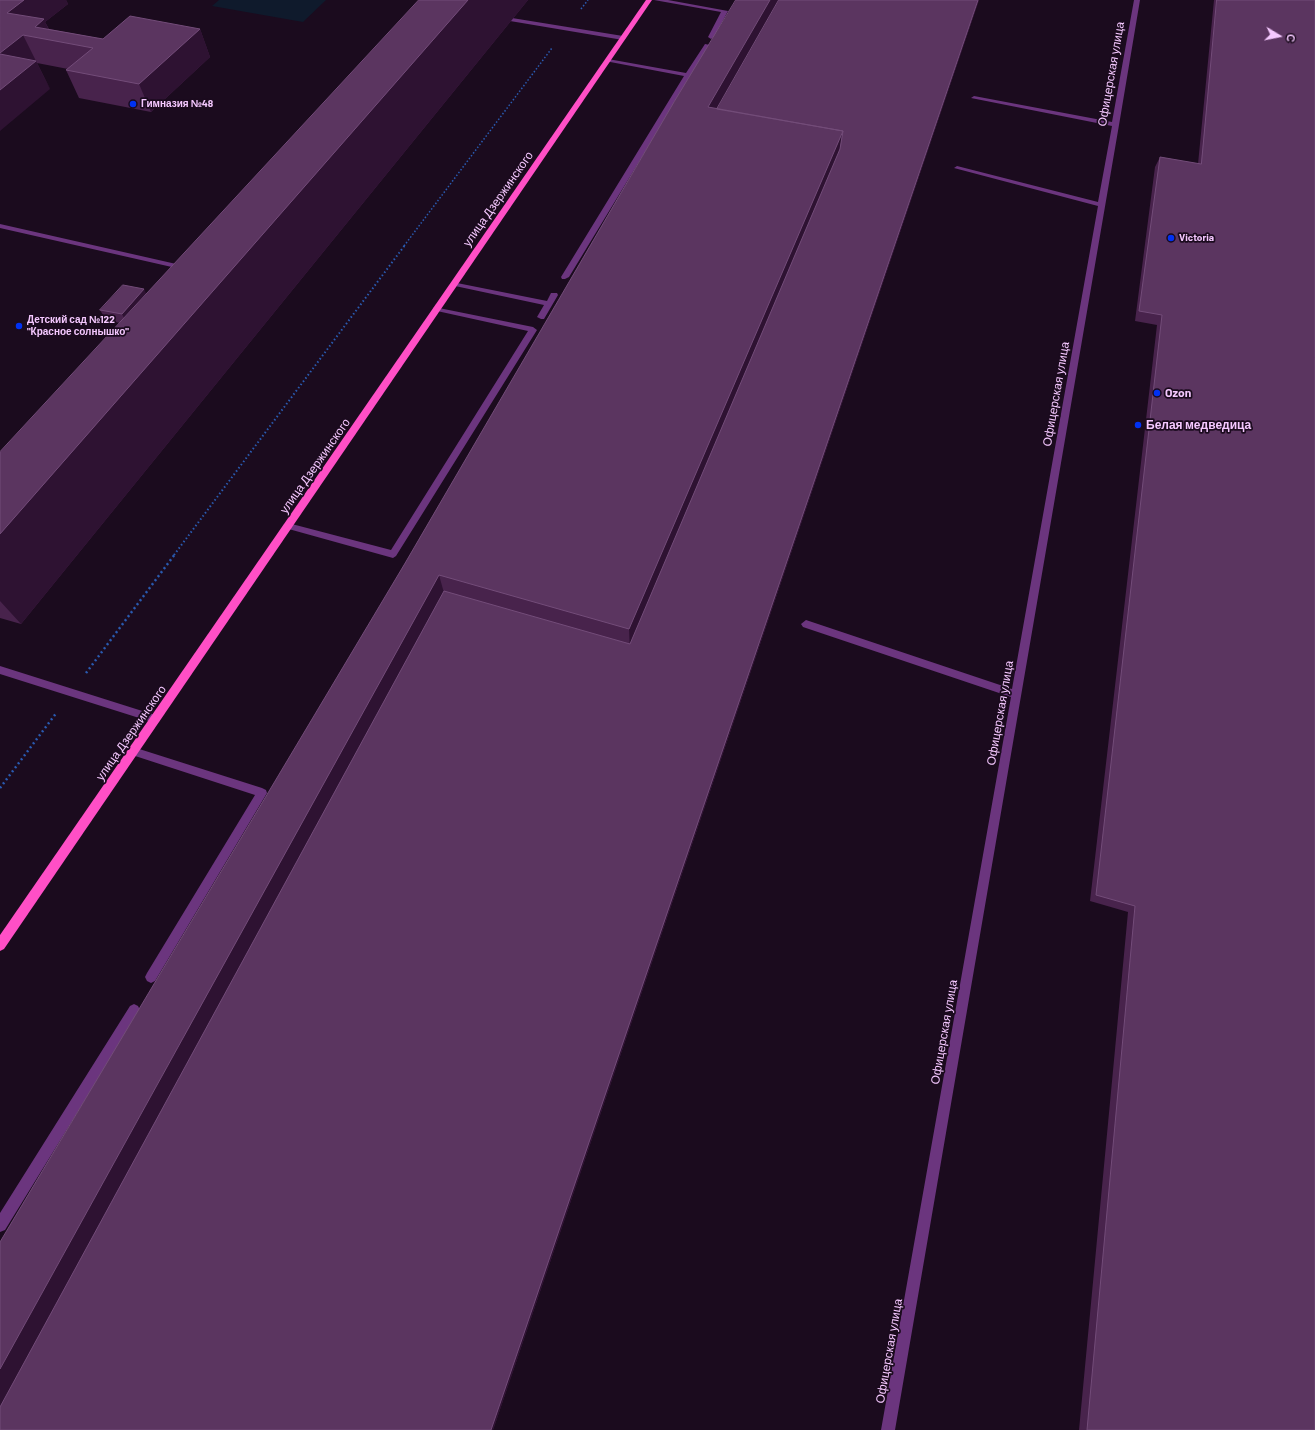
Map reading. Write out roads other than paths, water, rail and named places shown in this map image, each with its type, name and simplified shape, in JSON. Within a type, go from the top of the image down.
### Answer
[{"type":"main road","name":"улица Дзержинского","points":[[0,945],[650,0]]},
{"type":"street","points":[[657,0],[725,11],[711,37]]},
{"type":"street","name":"Офицерская улица","points":[[888,1430],[1137,0]]},
{"type":"street","points":[[512,20],[623,38]]},
{"type":"street","points":[[565,277],[707,45]]},
{"type":"street","points":[[608,61],[688,75]]},
{"type":"street","points":[[974,98],[1116,125]]},
{"type":"street","points":[[957,168],[1102,205]]},
{"type":"street","points":[[0,226],[191,270]]},
{"type":"street","points":[[455,284],[549,304]]},
{"type":"street","points":[[541,317],[554,295]]},
{"type":"street","points":[[288,526],[393,554],[533,330],[437,309]]},
{"type":"street","points":[[806,624],[1016,695]]},
{"type":"street","points":[[0,670],[155,719]]},
{"type":"street","points":[[133,751],[262,793],[152,977]]},
{"type":"street","points":[[0,1225],[134,1010]]},
{"type":"place","name":"Гимназия №48","points":[[133,104]]},
{"type":"place","name":"Victoria","points":[[1171,238]]},
{"type":"place","name":"Детский сад №122 \"Красное солнышко\"","points":[[19,326]]},
{"type":"place","name":"Ozon","points":[[1157,393]]},
{"type":"place","name":"Белая медведица","points":[[1138,425]]}]
